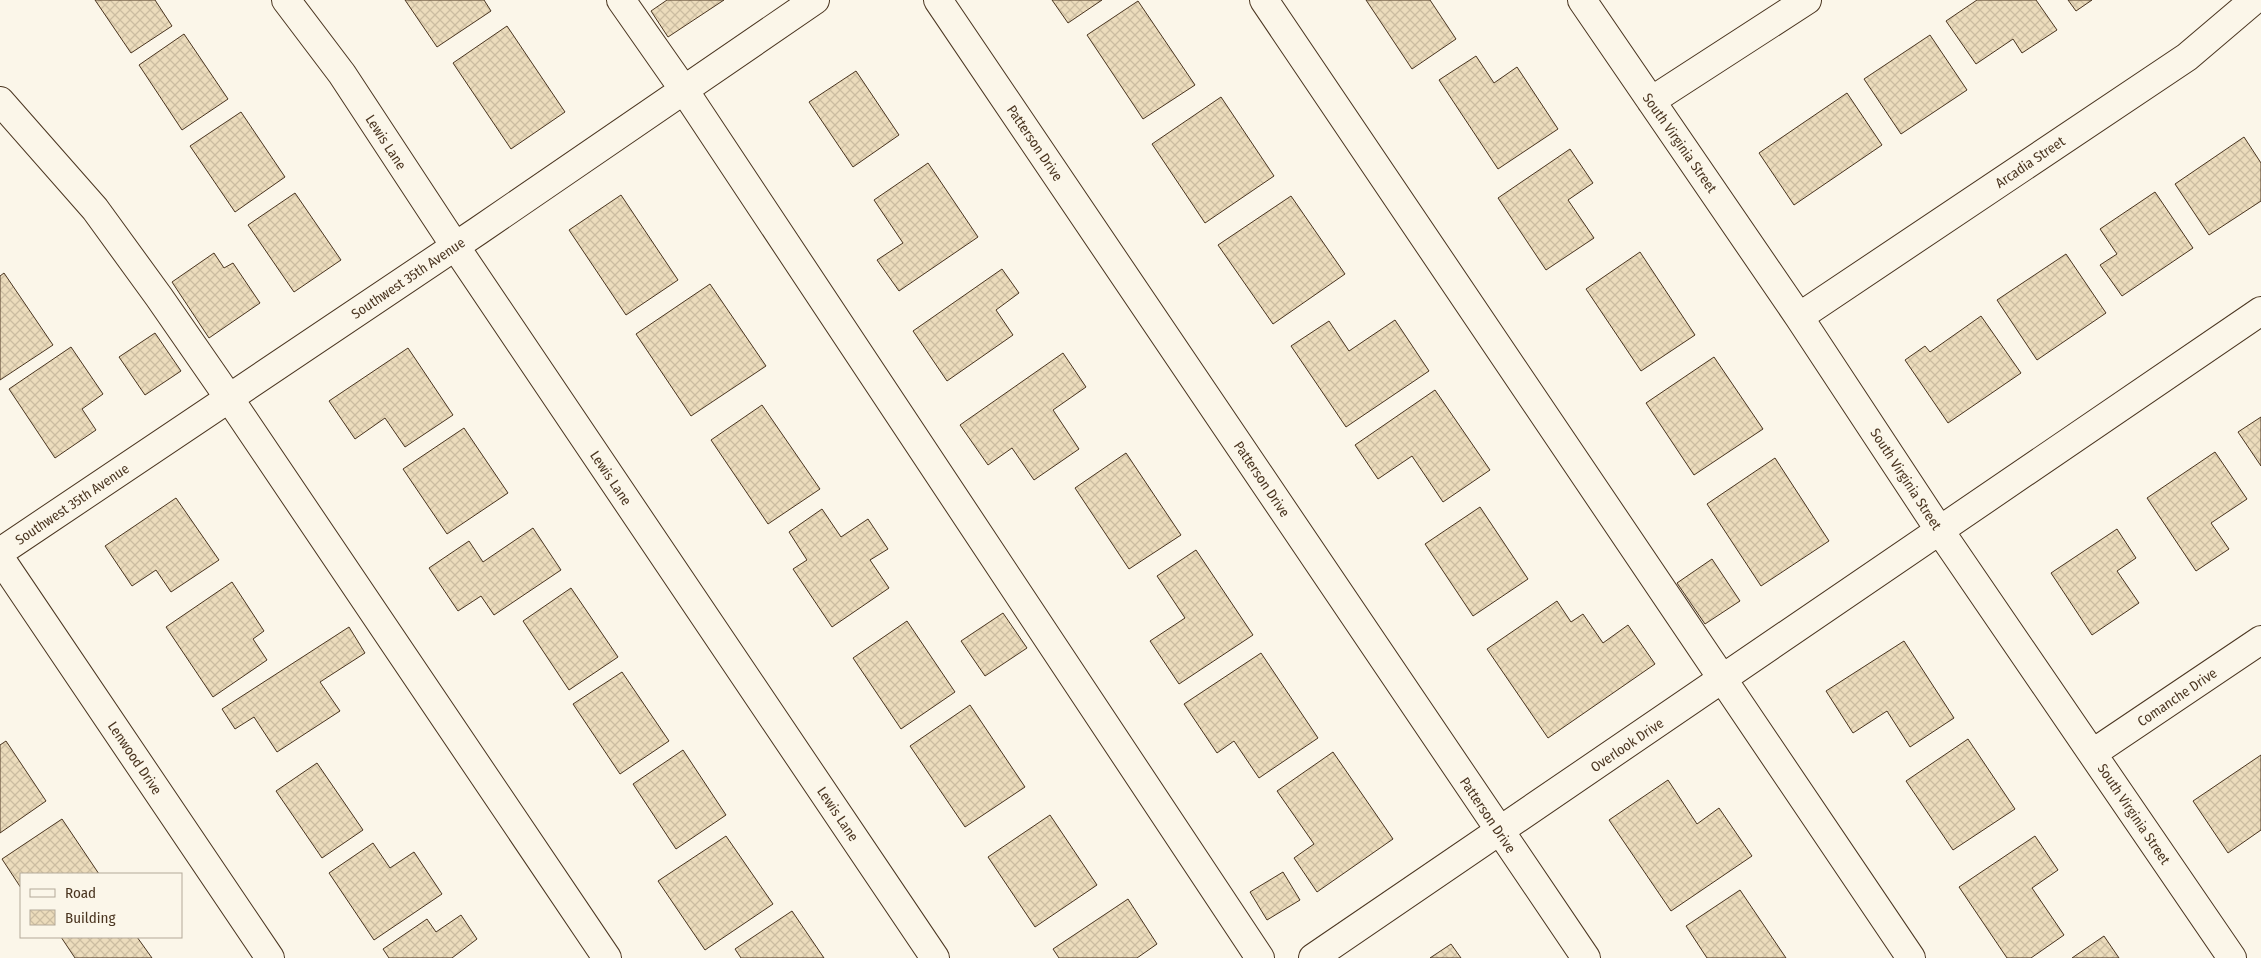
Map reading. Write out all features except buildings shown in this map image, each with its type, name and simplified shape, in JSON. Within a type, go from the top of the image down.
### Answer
[{"type":"street","name":"Lewis Lane","points":[[286,0],[342,74],[455,246],[935,958]]},
{"type":"street","points":[[621,0],[684,90],[1260,958]]},
{"type":"street","name":"Southwest 35th Avenue","points":[[0,552],[455,246],[814,0]]},
{"type":"street","name":"Patterson Drive","points":[[938,0],[1586,958]]},
{"type":"street","points":[[1264,0],[1911,958]]},
{"type":"street","name":"South Virginia Street","points":[[1582,0],[1799,316],[1940,531],[2232,958]]},
{"type":"street","points":[[1651,101],[1807,0]]},
{"type":"street","name":"Arcadia Street","points":[[1799,316],[2187,57],[2254,0]]},
{"type":"street","points":[[0,101],[95,209],[229,398],[607,958]]},
{"type":"street","name":"Overlook Drive","points":[[1312,958],[1500,832],[2261,311]]},
{"type":"street","name":"Lenwood Drive","points":[[0,558],[270,958]]},
{"type":"street","name":"Comanche Drive","points":[[2093,753],[2261,640]]}]
